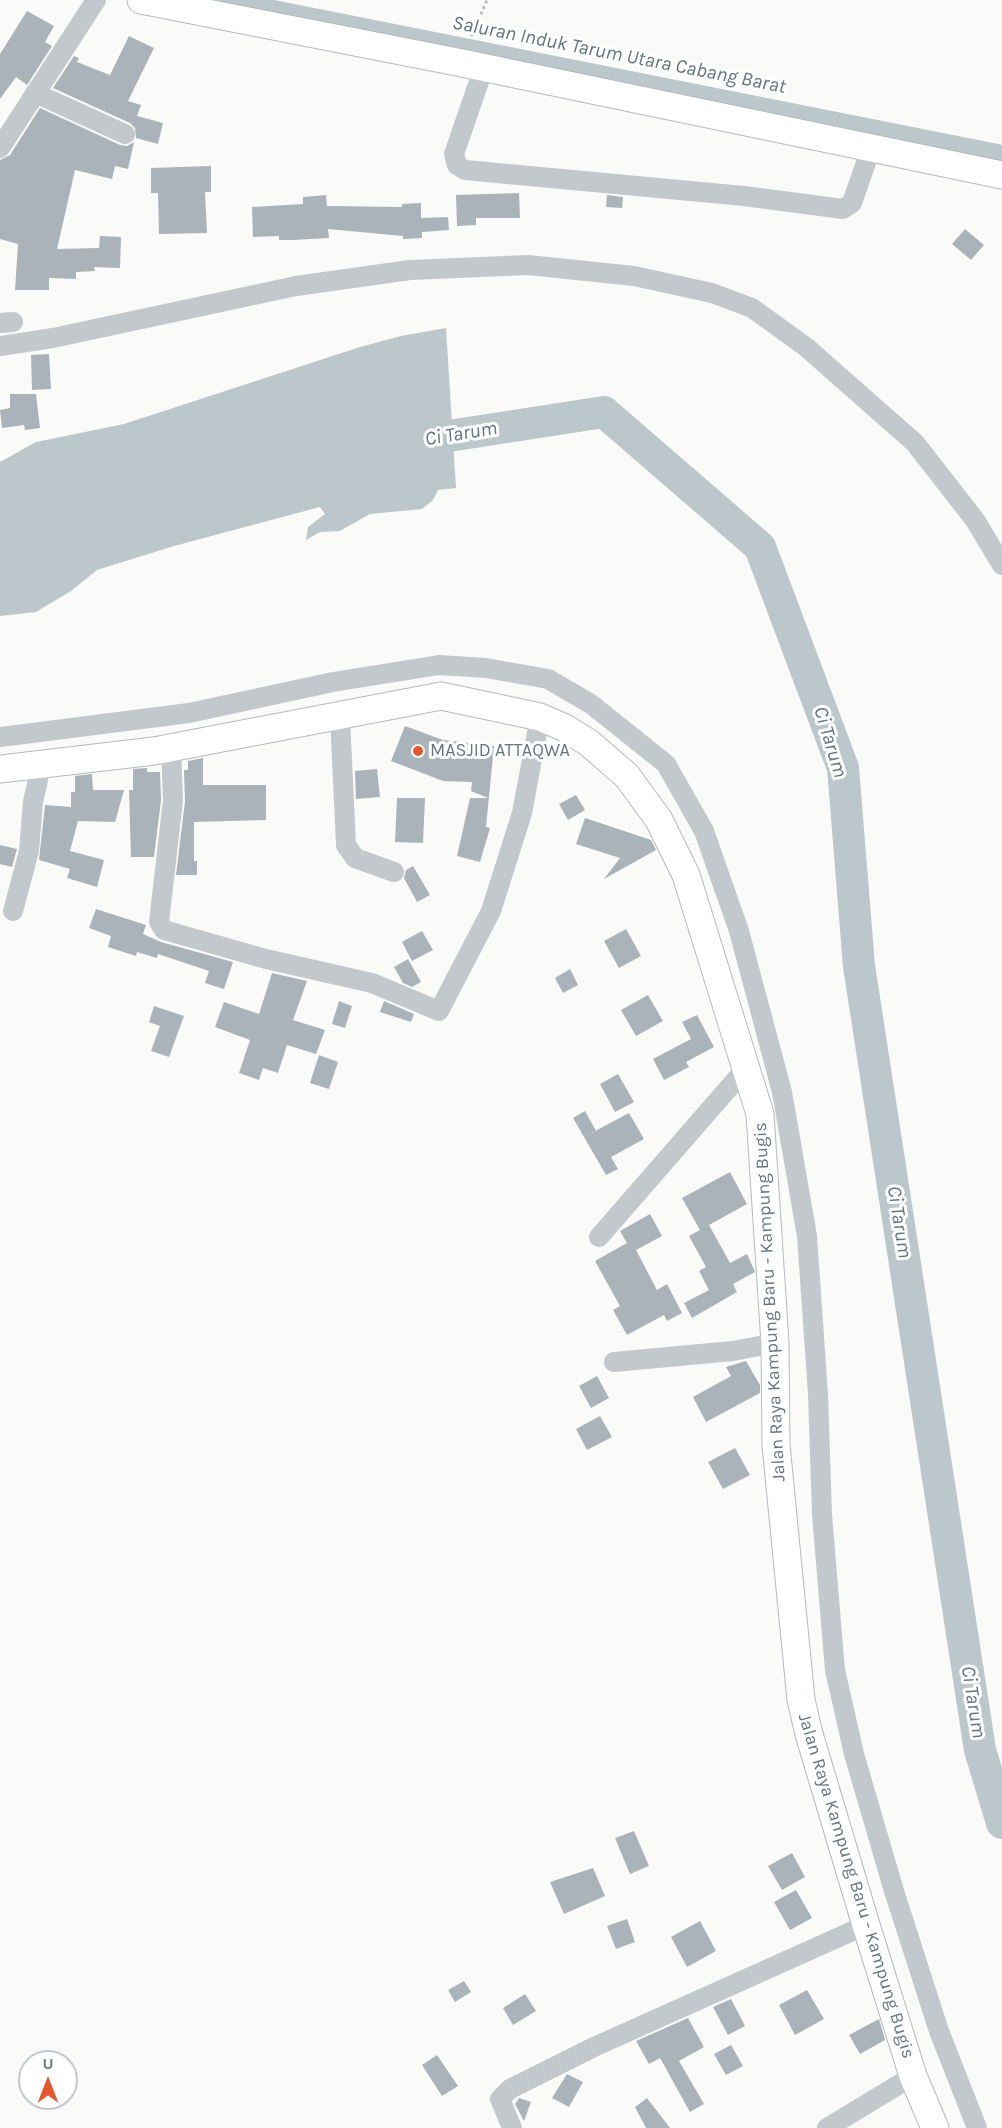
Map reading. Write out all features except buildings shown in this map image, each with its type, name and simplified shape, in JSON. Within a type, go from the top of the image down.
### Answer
[{"type":"street","points":[[0,148],[96,0]]},
{"type":"street","points":[[141,0],[475,59],[870,148],[1002,175]]},
{"type":"street","points":[[475,59],[454,154],[457,165],[465,170],[733,195],[843,209],[852,203],[870,148]]},
{"type":"street","points":[[35,93],[125,134]]},
{"type":"street","points":[[0,346],[64,336],[296,286],[420,269],[528,266],[634,276],[712,292],[752,308],[806,347],[915,443],[975,520],[1002,565]]},
{"type":"street","points":[[0,737],[189,713],[333,682],[439,665],[486,668],[548,679],[591,704],[666,765],[704,831],[740,931],[782,1092],[807,1236],[818,1394],[822,1514],[835,1670],[854,1754],[894,1891],[939,2031],[977,2128]]},
{"type":"street","name":"Jalan Raya Kampung Baru - Kampung Bugis","points":[[0,769],[41,766],[171,748],[340,717],[437,696],[485,703],[540,717],[581,738],[627,776],[659,820],[686,875],[760,1114],[775,1343],[776,1445],[801,1700],[809,1734],[913,2076],[935,2128]]},
{"type":"street","points":[[340,717],[346,845],[355,858],[394,872]]},
{"type":"street","points":[[171,748],[173,800],[159,922],[164,930],[266,959],[372,983],[439,1011],[490,910],[522,813],[540,717]]},
{"type":"street","points":[[13,910],[29,851],[33,802],[41,766]]},
{"type":"street","points":[[598,1237],[747,1067]]},
{"type":"street","points":[[614,1362],[733,1351],[775,1343]]},
{"type":"street","points":[[512,2128],[501,2099],[510,2089],[594,2047],[866,1925]]},
{"type":"street","points":[[827,2128],[913,2076]]},
{"type":"path","points":[[475,59],[477,18],[487,0]]},
{"type":"shaded area","points":[[446,328],[456,488],[438,490],[433,500],[422,509],[370,514],[340,531],[320,532],[306,540],[308,527],[325,514],[320,507],[174,546],[97,570],[71,591],[36,612],[0,616],[0,462],[36,442],[124,424],[360,347],[401,336]]},
{"type":"waterway","name":"Saluran Induk Tarum Utara Cabang Barat","points":[[228,0],[1002,154]]},
{"type":"waterway","name":"Ci Tarum","points":[[410,442],[604,412],[760,547],[843,768],[859,966],[980,1750],[1002,1823]]},
{"type":"place","name":"MASJID ATTAQWA","points":[[418,751]]}]
